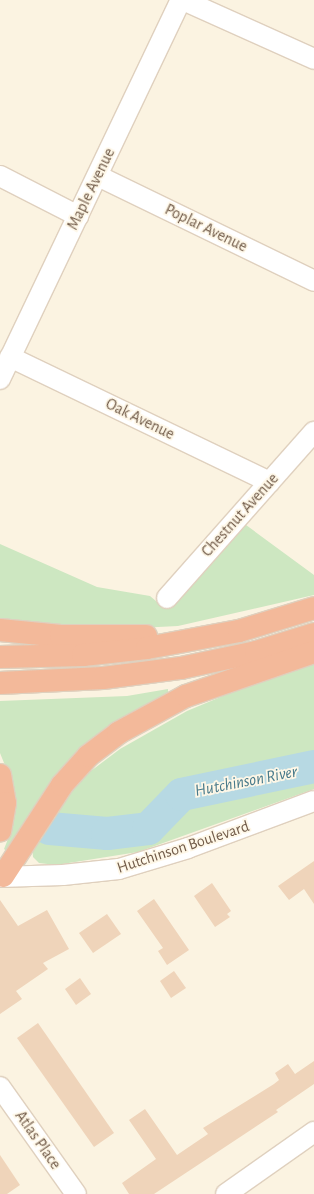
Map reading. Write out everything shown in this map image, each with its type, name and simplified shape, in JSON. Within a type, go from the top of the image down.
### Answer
[{"type":"highway","points":[[0,657],[116,652],[214,636],[314,608]]},
{"type":"highway","points":[[0,630],[86,637],[214,636]]},
{"type":"highway","points":[[0,683],[103,678],[166,671],[243,655],[314,634]]},
{"type":"highway","points":[[2,876],[62,785],[88,756],[118,733],[186,696],[314,652]]},
{"type":"highway","points":[[0,775],[5,803],[0,831]]},
{"type":"street","points":[[182,0],[314,59]]},
{"type":"street","name":"Maple Avenue","points":[[0,379],[182,0]]},
{"type":"street","points":[[0,176],[78,216]]},
{"type":"street","name":"Poplar Avenue","points":[[98,176],[314,281]]},
{"type":"street","name":"Oak Avenue","points":[[10,357],[270,482]]},
{"type":"street","name":"Chestnut Avenue","points":[[166,598],[314,432]]},
{"type":"street","name":"Hutchinson Boulevard","points":[[2,876],[63,875],[119,869],[188,848],[314,801]]},
{"type":"street","name":"Atlas Place","points":[[0,1087],[76,1194]]},
{"type":"street","points":[[226,1194],[314,1132]]},
{"type":"green space","points":[[246,525],[314,575],[314,595],[178,626],[98,630],[0,621],[0,544],[97,587],[150,596],[163,607],[172,608]]},
{"type":"green space","points":[[314,663],[314,789],[138,852],[56,865],[39,863],[33,857],[32,845],[71,786],[120,749],[187,711],[254,683]]},
{"type":"green space","points":[[168,689],[168,696],[117,725],[8,852],[4,849],[10,834],[11,780],[0,753],[0,701],[127,696]]},
{"type":"building","points":[[314,861],[314,904],[304,889],[289,900],[278,886]]},
{"type":"building","points":[[212,883],[231,911],[227,914],[230,917],[215,927],[194,896]]},
{"type":"building","points":[[154,899],[189,950],[167,965],[158,951],[163,948],[137,911]]},
{"type":"building","points":[[0,900],[18,926],[47,910],[69,949],[43,963],[48,969],[16,991],[22,999],[0,1014]]},
{"type":"building","points":[[107,914],[121,934],[93,953],[79,933]]},
{"type":"building","points":[[174,971],[186,988],[171,998],[160,981]]},
{"type":"building","points":[[80,978],[91,994],[76,1005],[65,989]]},
{"type":"building","points":[[38,1023],[114,1133],[94,1147],[17,1038]]},
{"type":"building","points":[[314,1061],[314,1084],[276,1110],[278,1112],[154,1194],[129,1194],[122,1183],[156,1159],[129,1120],[145,1109],[177,1155],[208,1134],[203,1128],[279,1080],[275,1073],[288,1064],[295,1074]]},
{"type":"building","points":[[0,1155],[20,1185],[7,1194],[0,1194]]},
{"type":"waterway","name":"Hutchinson River","points":[[49,828],[107,833],[148,828],[181,794],[314,766]]}]
